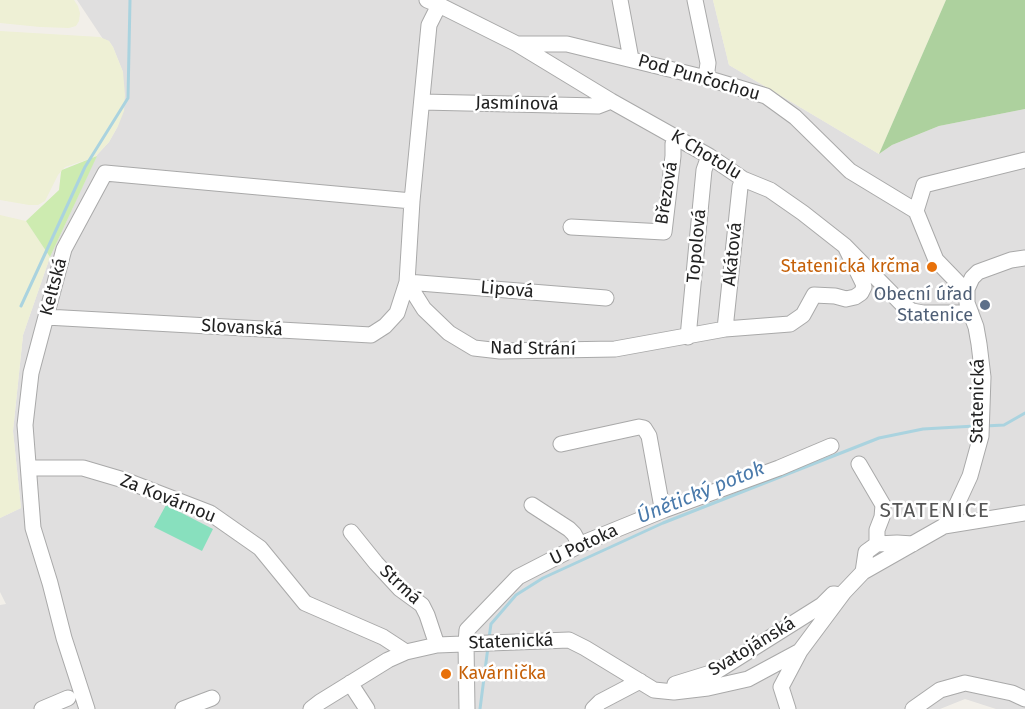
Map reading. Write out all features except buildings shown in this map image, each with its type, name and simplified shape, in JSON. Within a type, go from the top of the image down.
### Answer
[{"type":"street","points":[[620,0],[631,59]]},
{"type":"street","points":[[695,0],[708,63],[706,78]]},
{"type":"street","points":[[407,282],[412,201],[433,2]]},
{"type":"street","name":"K Chotolu","points":[[433,2],[517,44],[743,178],[770,189],[845,246],[903,305],[912,311],[971,313]]},
{"type":"street","name":"Pod Punčochou","points":[[517,44],[567,44],[706,78],[766,96],[795,117],[850,171],[916,211]]},
{"type":"street","name":"Jasmínová","points":[[422,102],[598,106],[611,101]]},
{"type":"street","name":"Březová","points":[[571,227],[664,232],[673,144],[677,138]]},
{"type":"street","name":"Topolová","points":[[688,337],[704,170],[709,156]]},
{"type":"street","points":[[1025,160],[924,184],[916,211],[936,260],[966,292],[970,281],[978,272],[1011,260],[1025,258]]},
{"type":"street","name":"Keltská","points":[[87,709],[33,528],[25,425],[31,373],[64,249],[105,173],[412,201]]},
{"type":"street","name":"Akátová","points":[[725,329],[740,187],[743,178]]},
{"type":"street","name":"Nad Strání","points":[[407,282],[424,309],[449,333],[474,348],[500,351],[615,349],[725,329],[790,324],[803,315],[814,296],[835,296],[846,299],[855,297],[864,287],[845,246]]},
{"type":"street","name":"Lipová","points":[[407,282],[606,298]]},
{"type":"street","name":"Slovanská","points":[[46,317],[371,335],[385,326],[397,313],[407,282]]},
{"type":"street","name":"Statenická","points":[[748,679],[781,687],[800,651],[844,592],[863,572],[944,526],[952,516],[970,476],[981,436],[983,377],[976,327],[967,303],[966,292]]},
{"type":"street","points":[[561,444],[639,427],[644,428],[649,436],[664,510]]},
{"type":"street","name":"U Potoka","points":[[472,643],[467,630],[518,577],[580,545],[831,446]]},
{"type":"street","points":[[859,464],[883,504],[882,517],[877,530],[877,544]]},
{"type":"street","name":"Za Kovárnou","points":[[29,468],[83,468],[127,481],[210,513],[260,548],[305,603],[383,637],[406,652]]},
{"type":"street","points":[[532,505],[569,529],[580,545]]},
{"type":"street","points":[[944,526],[1025,513]]},
{"type":"street","name":"Strmá","points":[[351,532],[400,589],[422,605],[437,645]]},
{"type":"street","points":[[863,572],[866,552],[877,544],[913,544]]},
{"type":"street","name":"Svatojánská","points":[[654,690],[717,671],[822,605],[833,594],[844,592]]},
{"type":"street","name":"Statenická","points":[[311,709],[388,660],[406,652],[437,645],[568,640],[654,690],[674,692],[708,688],[748,679],[800,651]]},
{"type":"street","points":[[468,709],[472,643]]},
{"type":"street","points":[[593,709],[600,702],[640,681]]},
{"type":"street","points":[[350,683],[367,709]]},
{"type":"street","points":[[913,709],[940,690],[965,683],[1012,693],[1025,699]]},
{"type":"street","points":[[781,687],[788,709]]},
{"type":"street","points":[[42,709],[68,698]]},
{"type":"street","points":[[183,709],[213,698]]},
{"type":"shaded area","points":[[77,0],[713,0],[729,65],[879,154],[892,145],[939,126],[1025,109],[1025,709],[996,709],[965,699],[940,709],[0,709],[0,605],[6,604],[0,592],[0,518],[21,508],[13,431],[23,335],[50,257],[97,155],[109,142],[118,126],[123,72],[113,47],[109,41],[103,39]]},
{"type":"green space","points":[[0,0],[74,0],[80,13],[79,21],[76,26],[69,28],[0,23]]},
{"type":"green space","points":[[713,0],[946,0],[879,154],[729,65]]},
{"type":"green space","points":[[946,0],[1025,0],[1025,109],[939,126],[892,145],[879,154]]},
{"type":"green space","points":[[0,31],[100,37],[109,41],[113,47],[123,72],[124,111],[109,142],[95,157],[65,167],[58,175],[45,201],[38,205],[0,200]]},
{"type":"green space","points":[[97,156],[50,257],[26,221],[59,190],[62,170]]},
{"type":"green space","points":[[0,215],[26,221],[50,257],[23,335],[13,431],[21,508],[0,518]]},
{"type":"green space","points":[[166,505],[213,529],[202,551],[154,527]]},
{"type":"waterway","points":[[21,306],[85,167],[128,98],[130,0]]},
{"type":"waterway","name":"Únětický potok","points":[[985,426],[1004,425],[1025,413]]},
{"type":"waterway","name":"Únětický potok","points":[[489,638],[491,624],[516,595],[543,578],[663,523],[879,438],[923,429],[975,426]]},
{"type":"waterway","name":"Únětický potok","points":[[480,709],[488,647]]},
{"type":"place","name":"Statenická krčma","points":[[932,267]]},
{"type":"place","name":"Obecní úřad Statenice","points":[[985,305]]},
{"type":"place","name":"Kavárnička","points":[[446,674]]},
{"type":"district","name":"STATENICE","points":[[935,511]]}]
